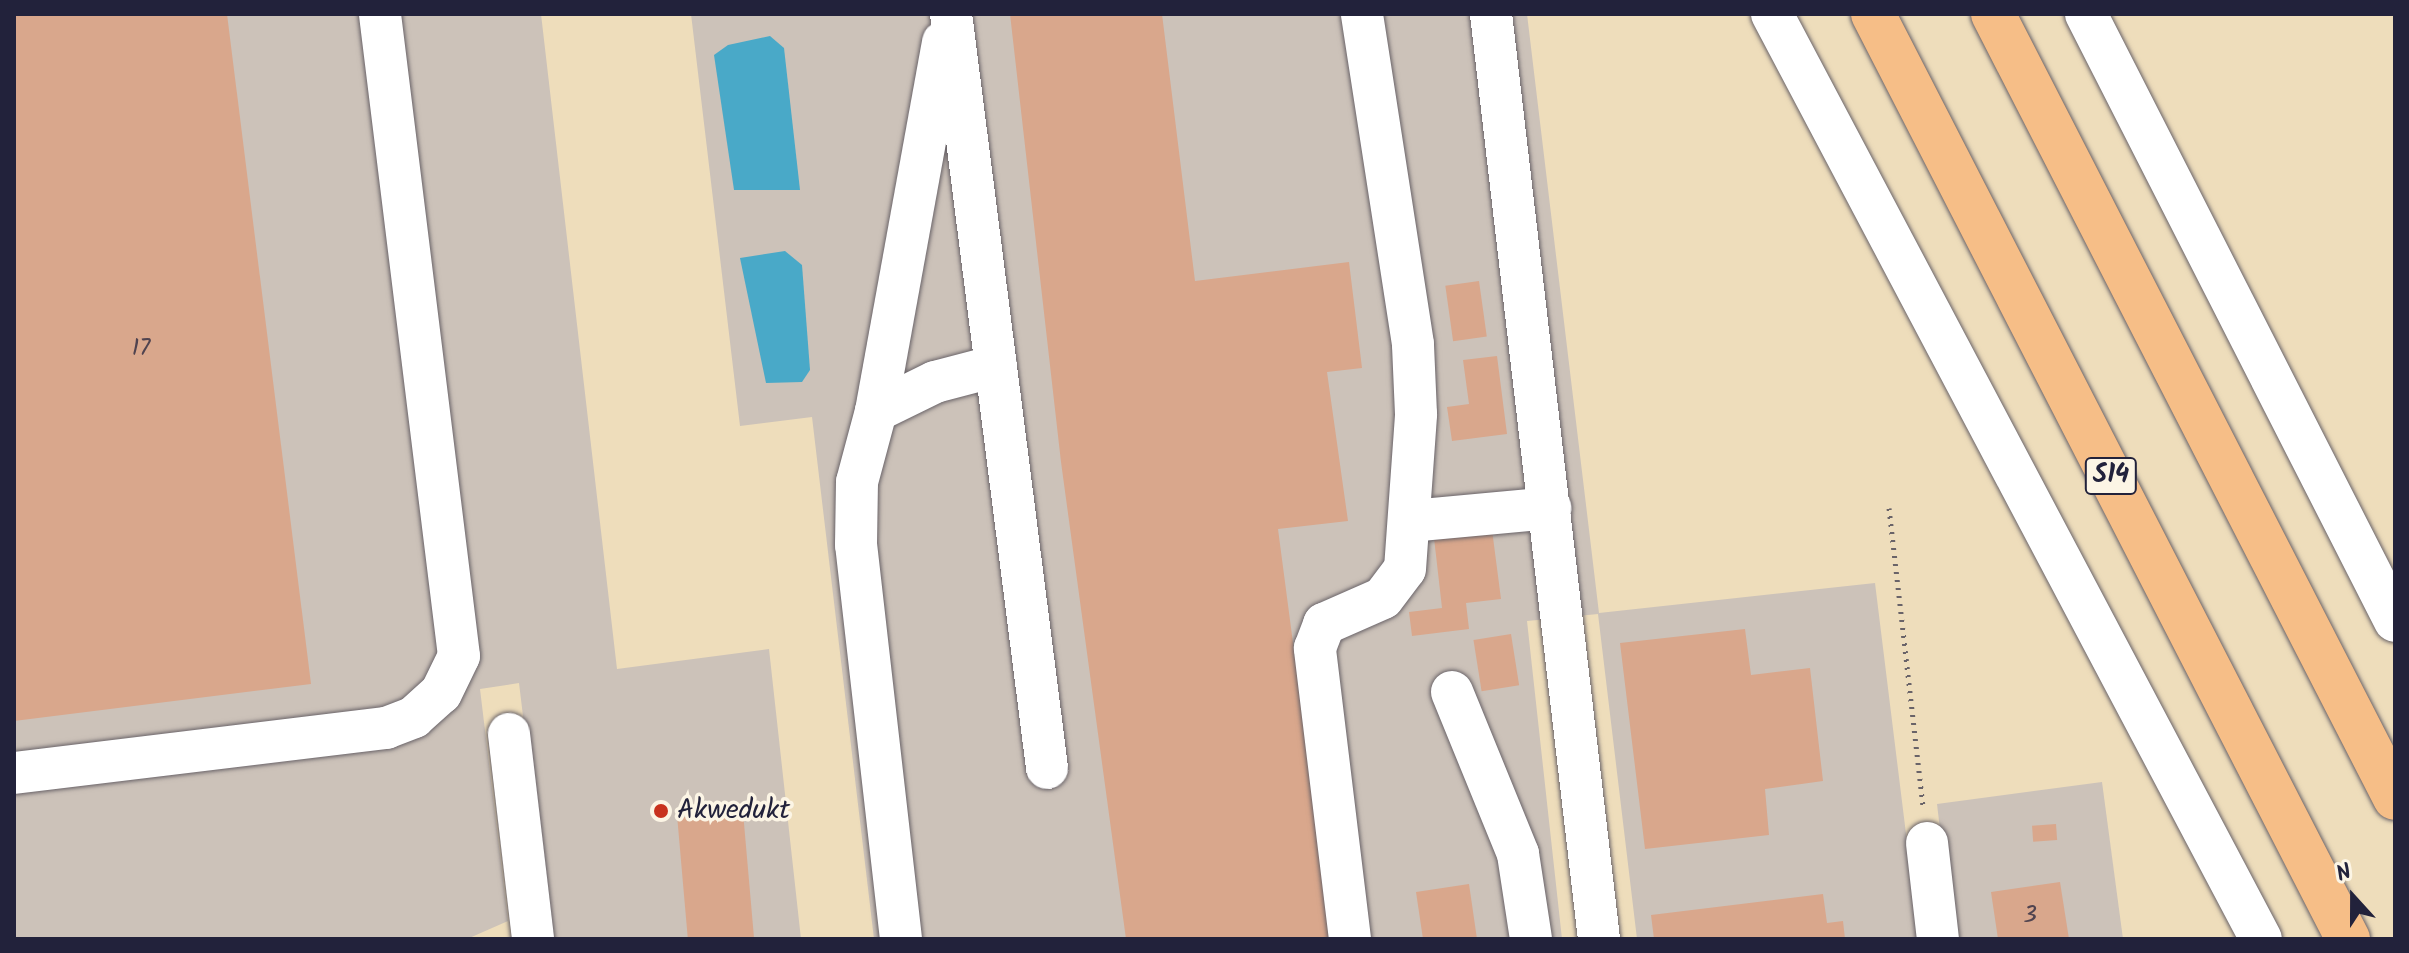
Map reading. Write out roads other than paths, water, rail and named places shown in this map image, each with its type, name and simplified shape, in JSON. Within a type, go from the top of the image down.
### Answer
[{"type":"highway","name":"S14","points":[[1873,14],[2348,939]]},
{"type":"highway","points":[[1993,14],[2395,798]]},
{"type":"lane","points":[[14,773],[386,728],[414,717],[441,693],[459,656],[380,14]]},
{"type":"lane","points":[[949,14],[1047,768]]},
{"type":"lane","points":[[901,939],[854,524],[859,471],[876,411],[949,14]]},
{"type":"lane","points":[[1350,939],[1315,648],[1320,630],[1330,619],[1383,598],[1397,584],[1408,560],[1415,369],[1362,14]]},
{"type":"lane","points":[[1491,14],[1599,939]]},
{"type":"lane","points":[[1772,14],[2261,939]]},
{"type":"lane","points":[[2086,14],[2395,621]]},
{"type":"lane","points":[[876,411],[935,382],[996,366]]},
{"type":"lane","points":[[1411,521],[1550,508]]},
{"type":"lane","points":[[1452,692],[1518,854],[1531,939]]},
{"type":"lane","points":[[509,734],[533,939]]},
{"type":"lane","points":[[1927,843],[1938,939]]},
{"type":"water","points":[[770,36],[784,48],[800,190],[734,190],[714,55],[728,45]]},
{"type":"water","points":[[785,251],[802,265],[810,370],[802,382],[766,383],[740,258]]},
{"type":"place","name":"Akwedukt","points":[[661,811]]}]
